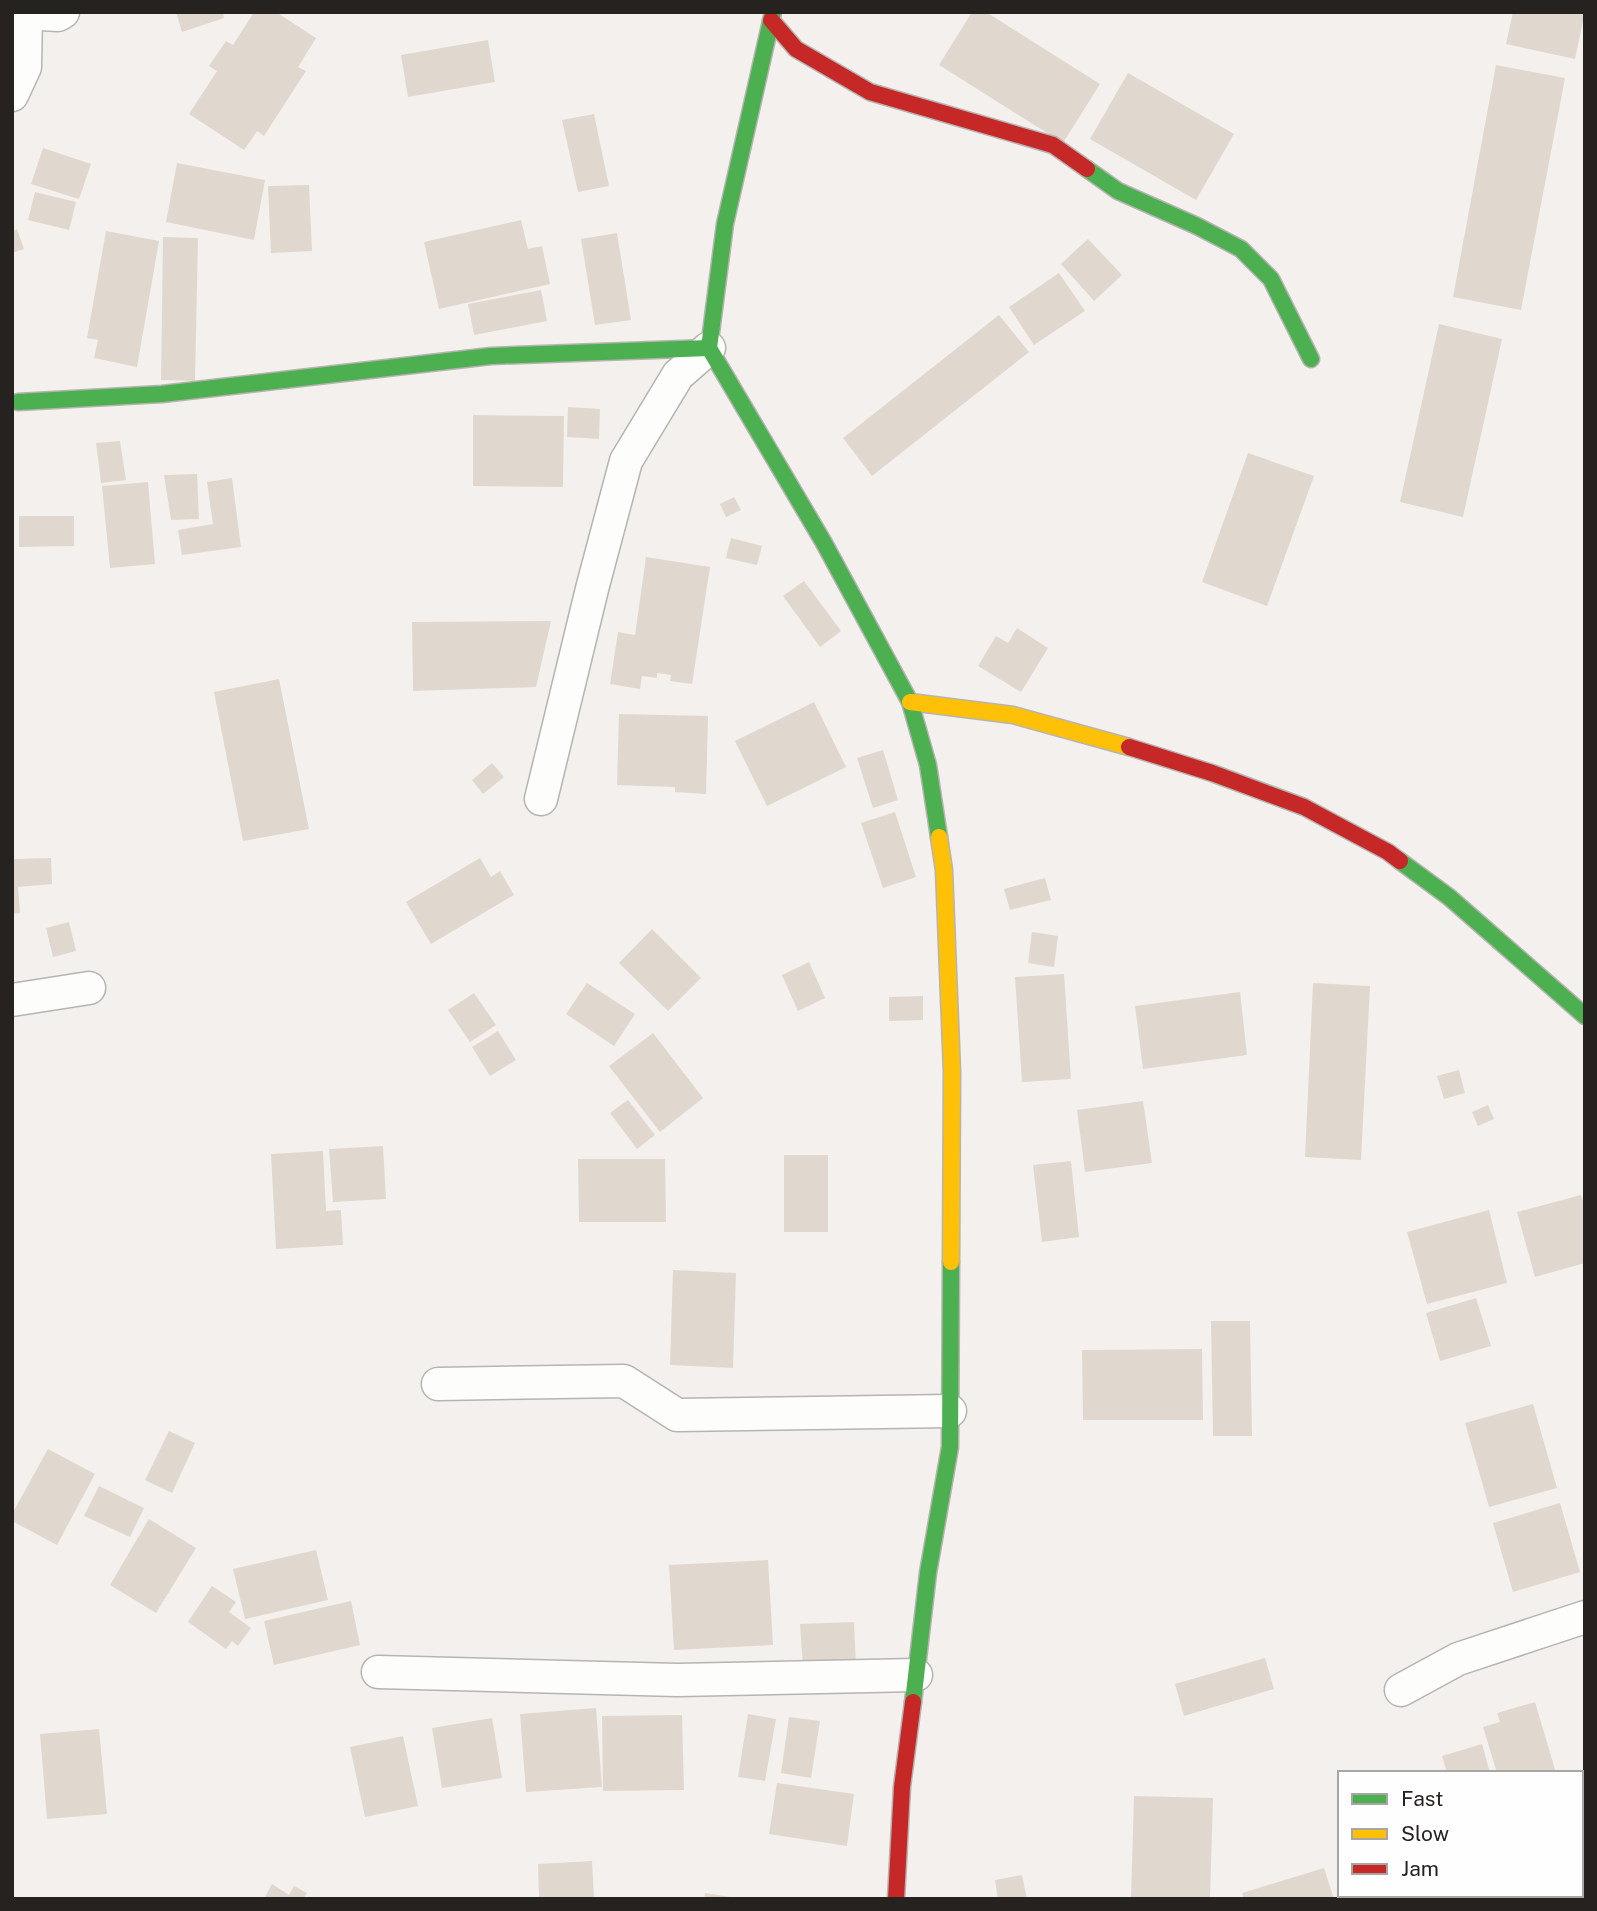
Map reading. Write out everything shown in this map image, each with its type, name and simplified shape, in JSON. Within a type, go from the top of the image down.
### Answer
[{"type":"street","points":[[12,95],[25,67],[26,13],[58,15],[63,12]]},
{"type":"street","points":[[772,16],[725,224],[709,348],[824,543],[909,702],[928,765],[944,870],[952,1072],[950,1447],[928,1573],[902,1787],[896,1899]]},
{"type":"street","points":[[772,16],[796,49],[870,92],[1053,145],[1118,191],[1241,249],[1271,279],[1311,359]]},
{"type":"street","points":[[18,401],[162,394],[491,355],[709,348]]},
{"type":"street","points":[[541,799],[626,461],[678,374],[709,348]]},
{"type":"street","points":[[909,702],[1013,715],[1087,734],[1212,773],[1304,807],[1398,859],[1449,897],[1585,1016]]},
{"type":"street","points":[[12,1000],[89,988]]},
{"type":"street","points":[[439,1384],[624,1381],[677,1415],[950,1411]]},
{"type":"street","points":[[1401,1690],[1458,1659],[1585,1617]]},
{"type":"street","points":[[378,1672],[677,1680],[916,1675]]},
{"type":"building","points":[[176,12],[223,12],[224,18],[182,32]]},
{"type":"building","points":[[254,12],[276,12],[316,38],[298,67],[306,71],[264,136],[257,131],[244,150],[189,114],[217,71],[209,66],[226,41],[233,45]]},
{"type":"building","points":[[972,12],[986,12],[1100,84],[1063,143],[939,65]]},
{"type":"building","points":[[1513,12],[1585,12],[1575,59],[1506,44]]},
{"type":"building","points":[[488,40],[495,82],[408,97],[401,55]]},
{"type":"building","points":[[1496,65],[1565,78],[1521,310],[1453,297]]},
{"type":"building","points":[[1128,73],[1234,134],[1196,200],[1090,139]]},
{"type":"building","points":[[594,114],[609,186],[578,192],[562,120]]},
{"type":"building","points":[[43,148],[91,164],[79,199],[31,184]]},
{"type":"building","points":[[177,163],[265,180],[254,240],[166,222]]},
{"type":"building","points":[[309,185],[312,251],[271,253],[268,186]]},
{"type":"building","points":[[35,192],[76,202],[69,230],[28,220]]},
{"type":"building","points":[[521,220],[528,249],[542,246],[550,284],[439,309],[424,242]]},
{"type":"building","points":[[17,229],[24,249],[12,253],[12,231]]},
{"type":"building","points":[[106,231],[159,241],[137,367],[94,358],[98,340],[87,338]]},
{"type":"building","points":[[617,233],[631,320],[595,325],[581,239]]},
{"type":"building","points":[[163,237],[198,238],[195,381],[161,380]]},
{"type":"building","points":[[1088,239],[1122,275],[1094,301],[1061,264]]},
{"type":"building","points":[[1059,273],[1085,311],[1034,345],[1009,307]]},
{"type":"building","points":[[541,290],[547,321],[474,335],[468,304]]},
{"type":"building","points":[[999,315],[1029,352],[872,476],[843,438]]},
{"type":"building","points":[[1439,324],[1502,339],[1463,517],[1400,502]]},
{"type":"building","points":[[568,407],[600,409],[599,439],[567,437]]},
{"type":"building","points":[[473,415],[564,416],[563,487],[473,486]]},
{"type":"building","points":[[120,441],[126,480],[101,483],[96,443]]},
{"type":"building","points":[[1248,453],[1314,476],[1267,606],[1202,582]]},
{"type":"building","points":[[197,474],[199,519],[171,520],[164,475]]},
{"type":"building","points":[[232,478],[241,547],[182,555],[178,530],[213,524],[207,482]]},
{"type":"building","points":[[148,482],[155,564],[110,568],[102,486]]},
{"type":"building","points":[[734,497],[741,510],[726,517],[720,504]]},
{"type":"building","points":[[19,516],[74,516],[74,546],[19,547]]},
{"type":"building","points":[[731,538],[762,546],[757,565],[726,558]]},
{"type":"building","points":[[646,557],[710,567],[692,684],[670,681],[671,675],[657,673],[657,678],[642,676],[640,689],[610,684],[618,632],[635,635]]},
{"type":"building","points":[[804,581],[841,631],[820,647],[783,596]]},
{"type":"building","points":[[551,621],[536,687],[413,691],[412,622]]},
{"type":"building","points":[[1017,628],[1048,648],[1021,692],[978,666],[996,636],[1008,643]]},
{"type":"building","points":[[279,679],[309,829],[243,841],[214,692]]},
{"type":"building","points":[[814,702],[846,767],[767,806],[735,741]]},
{"type":"building","points":[[619,714],[708,716],[706,794],[675,792],[675,787],[617,785]]},
{"type":"building","points":[[883,750],[898,800],[873,808],[857,758]]},
{"type":"building","points":[[492,763],[504,777],[483,794],[472,780]]},
{"type":"building","points":[[895,812],[916,877],[883,888],[861,823]]},
{"type":"building","points":[[51,858],[52,884],[18,887],[20,913],[12,914],[12,859]]},
{"type":"building","points":[[480,858],[491,877],[500,871],[514,895],[431,944],[406,902]]},
{"type":"building","points":[[1045,878],[1051,900],[1010,910],[1004,889]]},
{"type":"building","points":[[69,922],[76,951],[53,957],[46,928]]},
{"type":"building","points":[[652,929],[701,978],[668,1011],[619,963]]},
{"type":"building","points":[[1032,932],[1058,936],[1054,967],[1028,963]]},
{"type":"building","points":[[809,962],[825,998],[798,1011],[782,975]]},
{"type":"building","points":[[1064,974],[1071,1079],[1022,1082],[1015,977]]},
{"type":"building","points":[[587,983],[635,1014],[614,1046],[566,1014]]},
{"type":"building","points":[[1313,983],[1370,986],[1361,1160],[1305,1157]]},
{"type":"building","points":[[1240,992],[1247,1055],[1143,1069],[1135,1006]]},
{"type":"building","points":[[474,993],[496,1025],[470,1042],[448,1010]]},
{"type":"building","points":[[923,996],[923,1020],[889,1021],[889,997]]},
{"type":"building","points":[[498,1031],[516,1060],[490,1076],[472,1047]]},
{"type":"building","points":[[653,1033],[703,1098],[660,1132],[609,1066]]},
{"type":"building","points":[[1459,1070],[1465,1093],[1444,1099],[1437,1076]]},
{"type":"building","points":[[628,1100],[655,1135],[637,1149],[610,1113]]},
{"type":"building","points":[[1143,1101],[1152,1163],[1085,1172],[1077,1110]]},
{"type":"building","points":[[1488,1105],[1494,1119],[1478,1126],[1472,1112]]},
{"type":"building","points":[[383,1146],[386,1199],[333,1202],[329,1149]]},
{"type":"building","points":[[323,1151],[326,1211],[341,1210],[343,1245],[276,1249],[271,1154]]},
{"type":"building","points":[[784,1155],[828,1155],[828,1232],[784,1232]]},
{"type":"building","points":[[578,1159],[665,1159],[666,1222],[579,1222]]},
{"type":"building","points":[[1071,1161],[1079,1237],[1042,1242],[1033,1165]]},
{"type":"building","points":[[1581,1195],[1585,1208],[1585,1263],[1535,1277],[1517,1212]]},
{"type":"building","points":[[1489,1210],[1507,1283],[1427,1304],[1407,1232]]},
{"type":"building","points":[[673,1270],[736,1273],[733,1368],[670,1365]]},
{"type":"building","points":[[1476,1298],[1491,1346],[1440,1361],[1426,1313]]},
{"type":"building","points":[[1211,1321],[1250,1321],[1252,1436],[1213,1436]]},
{"type":"building","points":[[1202,1349],[1203,1420],[1083,1420],[1082,1350]]},
{"type":"building","points":[[1533,1404],[1557,1488],[1489,1507],[1465,1423]]},
{"type":"building","points":[[169,1431],[195,1443],[172,1493],[145,1480]]},
{"type":"building","points":[[48,1449],[95,1474],[57,1545],[12,1521],[12,1514]]},
{"type":"building","points":[[99,1486],[144,1508],[130,1537],[84,1516]]},
{"type":"building","points":[[1560,1503],[1580,1572],[1513,1592],[1493,1523]]},
{"type":"building","points":[[149,1519],[196,1548],[156,1613],[110,1585]]},
{"type":"building","points":[[316,1550],[328,1600],[245,1619],[233,1569]]},
{"type":"building","points":[[768,1560],[773,1645],[674,1650],[669,1565]]},
{"type":"building","points":[[212,1586],[236,1602],[229,1612],[251,1628],[238,1646],[232,1641],[226,1649],[188,1622]]},
{"type":"building","points":[[351,1601],[360,1645],[274,1665],[264,1621]]},
{"type":"building","points":[[854,1622],[856,1665],[803,1668],[800,1624]]},
{"type":"building","points":[[1265,1658],[1274,1689],[1184,1716],[1175,1684]]},
{"type":"building","points":[[1535,1702],[1555,1771],[1496,1771],[1483,1727],[1500,1722],[1497,1713]]},
{"type":"building","points":[[596,1708],[602,1787],[526,1792],[520,1714]]},
{"type":"building","points":[[748,1714],[776,1719],[765,1781],[738,1777]]},
{"type":"building","points":[[682,1715],[684,1790],[603,1791],[602,1716]]},
{"type":"building","points":[[789,1717],[820,1721],[811,1778],[781,1773]]},
{"type":"building","points":[[492,1718],[502,1778],[442,1788],[432,1728]]},
{"type":"building","points":[[99,1729],[107,1814],[47,1819],[40,1734]]},
{"type":"building","points":[[403,1736],[418,1806],[365,1817],[350,1747]]},
{"type":"building","points":[[1482,1744],[1489,1771],[1446,1771],[1442,1756]]},
{"type":"building","points":[[1585,1782],[1585,1835],[1583,1832]]},
{"type":"building","points":[[777,1783],[854,1794],[847,1846],[769,1834]]},
{"type":"building","points":[[1134,1796],[1213,1798],[1210,1899],[1131,1898]]},
{"type":"building","points":[[1583,1854],[1585,1858],[1583,1884]]},
{"type":"building","points":[[592,1861],[594,1899],[539,1899],[538,1864]]},
{"type":"building","points":[[1324,1868],[1334,1899],[1244,1899],[1242,1893]]},
{"type":"building","points":[[1022,1875],[1027,1899],[998,1899],[995,1880]]},
{"type":"building","points":[[272,1884],[289,1895],[294,1886],[307,1893],[303,1899],[264,1899]]},
{"type":"building","points":[[705,1893],[730,1897],[730,1899],[704,1899]]},
{"type":"building","points":[[1380,1897],[1479,1899],[1380,1899]]},
{"type":"building","points":[[1480,1897],[1536,1897],[1529,1899]]},
{"type":"traffic: fast","points":[[773,12],[725,224],[709,348],[824,543],[910,702],[928,765],[939,837]]},
{"type":"traffic: fast","points":[[1087,169],[1118,191],[1241,249],[1271,279],[1311,359]]},
{"type":"traffic: fast","points":[[18,402],[162,394],[491,356],[709,348]]},
{"type":"traffic: fast","points":[[1400,861],[1449,897],[1585,1016]]},
{"type":"traffic: fast","points":[[913,1702],[928,1573],[950,1447],[951,1262]]},
{"type":"traffic: slow","points":[[910,702],[1013,715],[1129,747]]},
{"type":"traffic: slow","points":[[939,837],[944,870],[952,1072],[951,1262]]},
{"type":"traffic: jam","points":[[771,20],[796,49],[870,92],[1053,145],[1087,169]]},
{"type":"traffic: jam","points":[[1129,747],[1212,773],[1304,807],[1400,861]]},
{"type":"traffic: jam","points":[[896,1899],[902,1787],[913,1702]]}]
